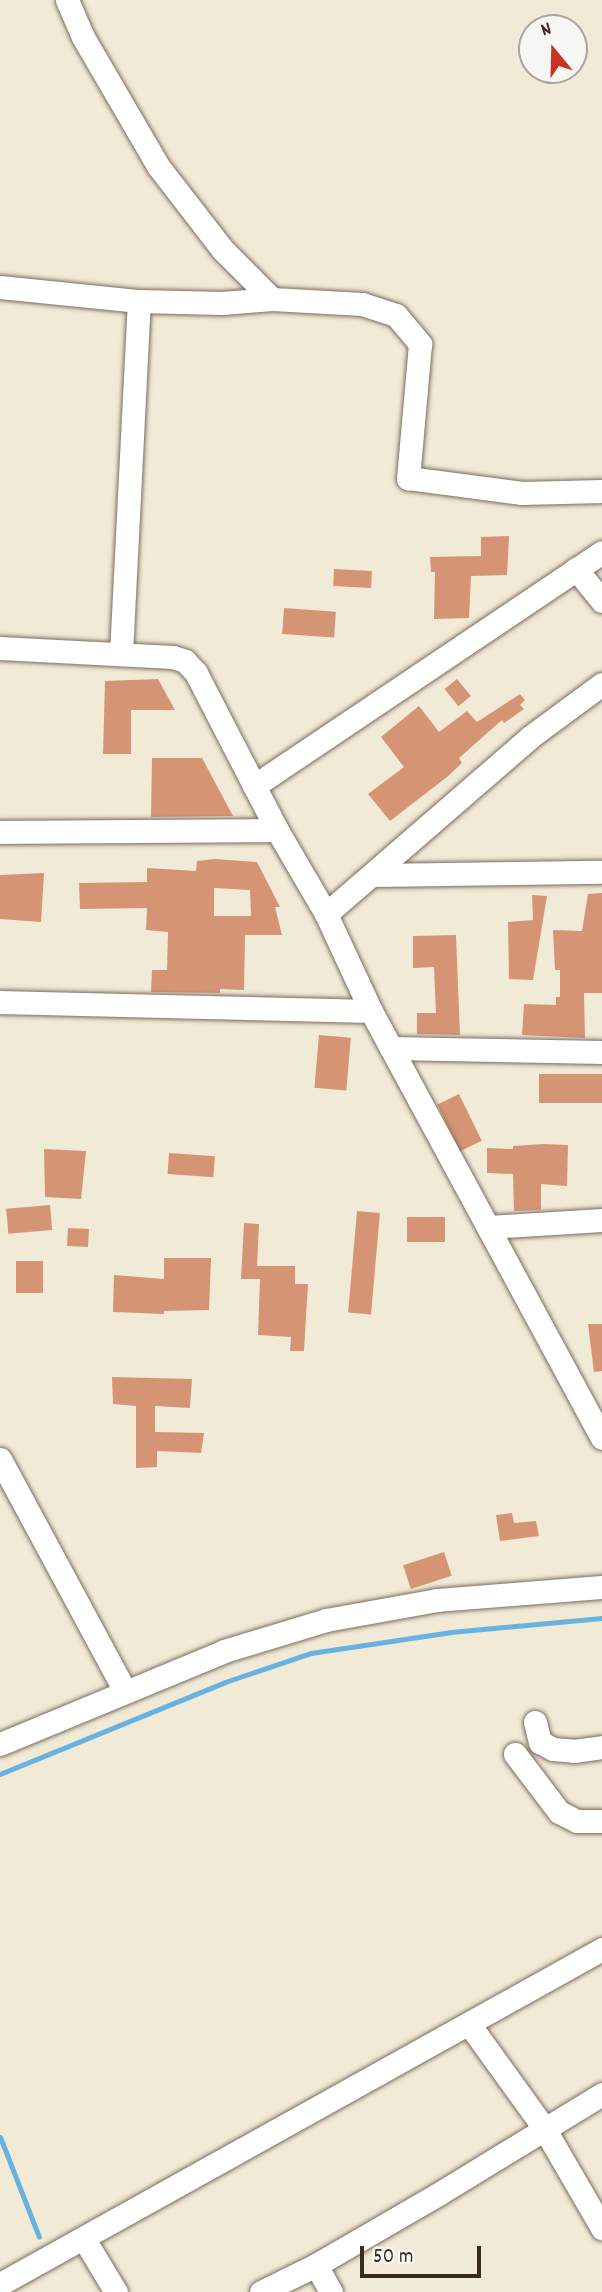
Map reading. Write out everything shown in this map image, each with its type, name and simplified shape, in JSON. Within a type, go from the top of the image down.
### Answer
[{"type":"street","points":[[67,0],[83,37],[158,166],[223,250],[272,299]]},
{"type":"street","points":[[0,287],[139,301],[222,303],[272,299],[362,304],[396,315],[420,344],[408,478],[522,493],[602,491]]},
{"type":"street","points":[[121,654],[139,301]]},
{"type":"street","points":[[254,786],[384,702],[602,552]]},
{"type":"street","points":[[576,569],[602,601]]},
{"type":"street","points":[[0,648],[121,654],[185,661],[195,673],[277,830],[326,914],[371,1011],[602,1438]]},
{"type":"street","points":[[326,914],[530,737],[602,684]]},
{"type":"street","points":[[0,832],[277,830]]},
{"type":"street","points":[[374,875],[602,872]]},
{"type":"street","points":[[0,1002],[371,1011]]},
{"type":"street","points":[[391,1048],[602,1052]]},
{"type":"street","points":[[488,1227],[602,1220]]},
{"type":"street","points":[[0,1459],[125,1690]]},
{"type":"street","points":[[0,1744],[224,1651],[326,1620],[437,1600],[602,1587]]},
{"type":"street","points":[[535,1722],[540,1742],[553,1749],[573,1751],[602,1747]]},
{"type":"street","points":[[515,1754],[559,1812],[577,1821],[602,1821]]},
{"type":"street","points":[[0,2284],[602,1949]]},
{"type":"street","points":[[469,2024],[544,2128],[602,2228]]},
{"type":"street","points":[[261,2292],[316,2265],[602,2094]]},
{"type":"street","points":[[84,2239],[116,2292]]},
{"type":"street","points":[[316,2265],[331,2292]]},
{"type":"building","points":[[509,536],[507,575],[471,576],[469,618],[434,619],[435,572],[431,572],[430,557],[481,556],[481,537]]},
{"type":"building","points":[[334,569],[372,571],[371,588],[333,586]]},
{"type":"building","points":[[284,608],[336,612],[334,638],[282,634]]},
{"type":"building","points":[[158,679],[175,710],[131,710],[131,754],[103,754],[105,681]]},
{"type":"building","points":[[457,679],[471,696],[458,706],[445,689]]},
{"type":"building","points":[[520,694],[525,700],[520,705],[524,709],[504,723],[502,720],[459,758],[462,763],[447,777],[390,821],[368,794],[404,767],[381,737],[419,706],[439,732],[467,711],[477,722]]},
{"type":"building","points":[[152,758],[202,758],[233,816],[151,817]]},
{"type":"building","points":[[215,859],[257,862],[280,907],[275,907],[282,935],[245,935],[244,990],[220,989],[220,993],[151,992],[152,970],[167,970],[168,932],[146,930],[147,908],[80,909],[79,883],[147,882],[147,868],[196,871],[197,861]],"holes":[[[214,888],[250,890],[251,916],[214,916]]]},
{"type":"building","points":[[44,873],[41,922],[0,919],[0,875]]},
{"type":"building","points":[[602,893],[602,993],[584,993],[585,1038],[522,1035],[524,1004],[556,1005],[556,997],[560,997],[560,970],[555,970],[553,930],[582,931],[588,894]]},
{"type":"building","points":[[532,895],[547,896],[533,980],[509,979],[508,922],[533,920]]},
{"type":"building","points":[[456,935],[460,1035],[417,1034],[417,1013],[436,1013],[434,967],[413,968],[413,936]]},
{"type":"building","points":[[319,1035],[351,1038],[346,1091],[314,1088]]},
{"type":"building","points":[[539,1074],[602,1074],[602,1103],[539,1103]]},
{"type":"building","points":[[459,1094],[482,1141],[460,1151],[437,1105]]},
{"type":"building","points":[[568,1145],[567,1186],[541,1184],[541,1210],[514,1211],[513,1174],[487,1173],[487,1148],[513,1149],[513,1146]]},
{"type":"building","points":[[44,1149],[86,1151],[81,1199],[45,1197]]},
{"type":"building","points":[[169,1153],[215,1156],[213,1177],[168,1174]]},
{"type":"building","points":[[50,1205],[52,1230],[8,1234],[6,1209]]},
{"type":"building","points":[[357,1211],[380,1213],[371,1315],[348,1313]]},
{"type":"building","points":[[407,1217],[445,1217],[445,1242],[407,1242]]},
{"type":"building","points":[[244,1223],[259,1224],[257,1266],[295,1266],[295,1284],[308,1284],[304,1351],[290,1351],[291,1337],[258,1335],[260,1279],[241,1279]]},
{"type":"building","points":[[68,1228],[89,1229],[88,1247],[67,1246]]},
{"type":"building","points":[[164,1258],[211,1258],[209,1310],[164,1311],[164,1314],[113,1312],[114,1275],[164,1279]]},
{"type":"building","points":[[16,1261],[43,1261],[43,1293],[16,1293]]},
{"type":"building","points":[[588,1324],[602,1324],[602,1371],[594,1372]]},
{"type":"building","points":[[112,1377],[192,1379],[190,1408],[155,1406],[155,1432],[204,1433],[201,1453],[157,1451],[157,1467],[136,1468],[136,1406],[113,1404]]},
{"type":"building","points":[[512,1513],[514,1523],[536,1521],[539,1536],[500,1541],[496,1515]]},
{"type":"building","points":[[444,1552],[452,1576],[411,1589],[403,1565]]},
{"type":"waterway","points":[[0,1774],[225,1682],[311,1653],[451,1632],[602,1618]]},
{"type":"waterway","points":[[0,2137],[39,2237]]}]
